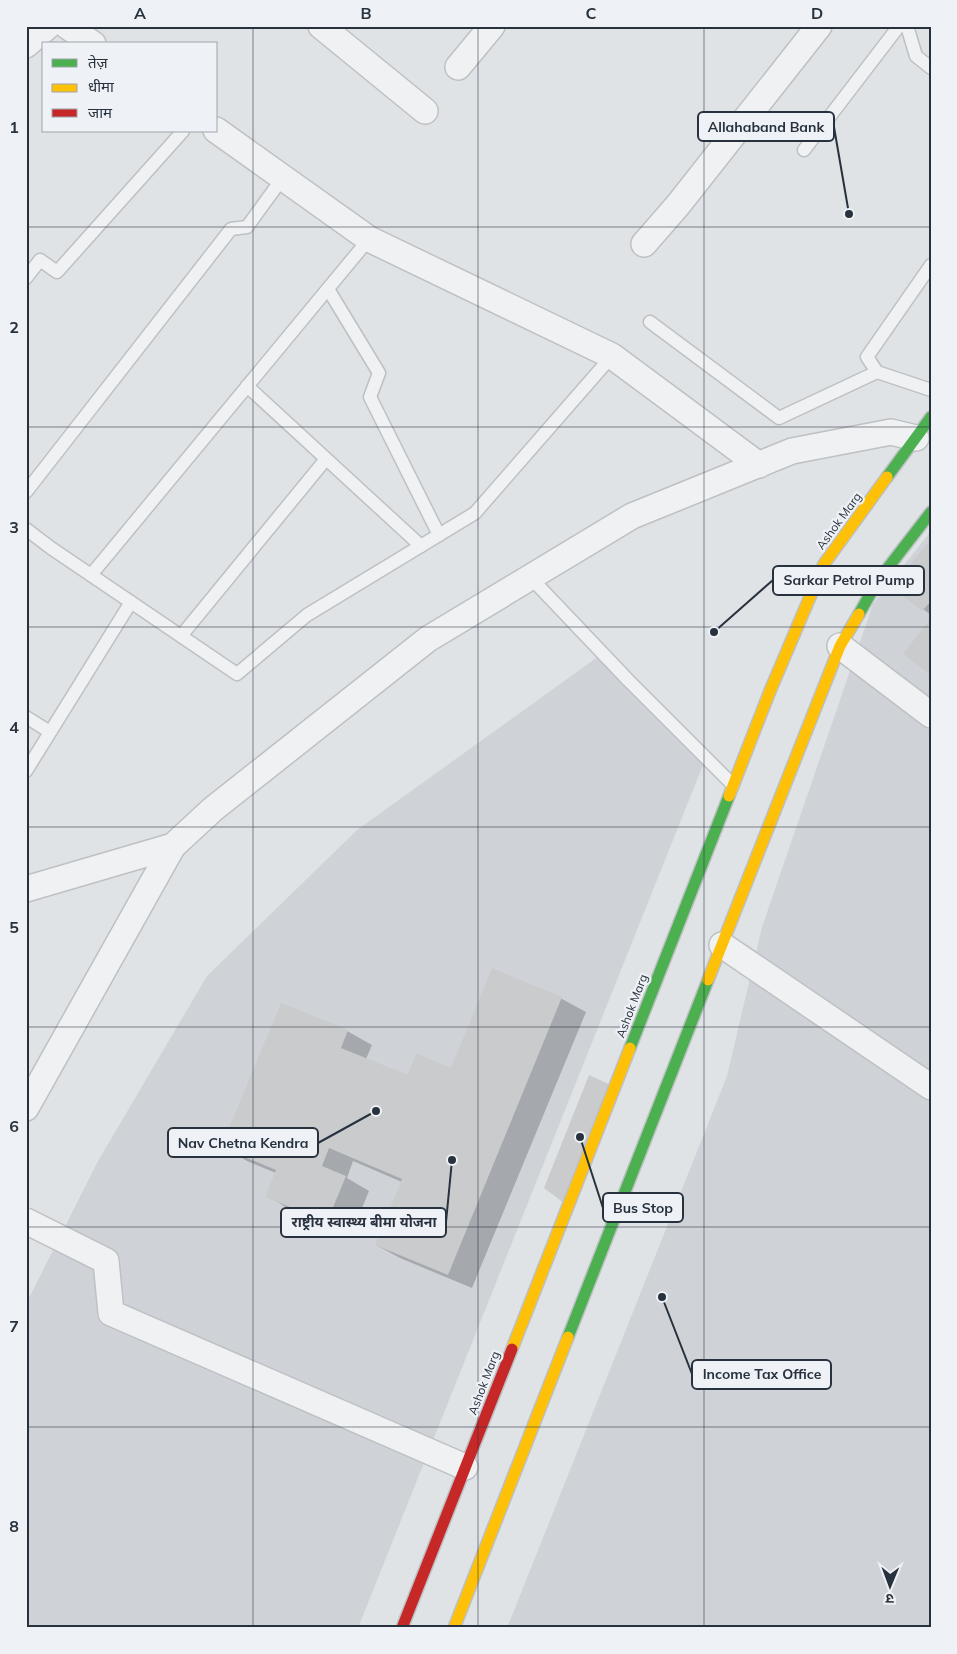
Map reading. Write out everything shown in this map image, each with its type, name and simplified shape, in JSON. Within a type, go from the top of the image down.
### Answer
[{"type":"main road","name":"Ashok Marg","points":[[402,1628],[770,691],[824,564],[931,417]]},
{"type":"main road","points":[[454,1628],[840,646],[877,582],[931,512]]},
{"type":"street","points":[[26,45],[48,26]]},
{"type":"street","points":[[67,26],[89,42]]},
{"type":"street","points":[[322,26],[425,111]]},
{"type":"street","points":[[458,67],[492,26]]},
{"type":"street","points":[[644,244],[678,205],[819,26]]},
{"type":"street","points":[[218,131],[284,176],[369,239],[612,356],[759,465]]},
{"type":"street","points":[[26,1108],[172,846],[213,809],[428,639],[632,516],[792,451],[891,432],[916,438]]},
{"type":"street","points":[[840,646],[931,715]]},
{"type":"street","points":[[26,889],[172,846]]},
{"type":"street","points":[[722,945],[931,1087]]},
{"type":"street","points":[[26,1221],[106,1261],[111,1313],[465,1467]]},
{"type":"lane","points":[[804,150],[899,26]]},
{"type":"lane","points":[[907,26],[916,56],[931,68]]},
{"type":"lane","points":[[26,278],[40,260],[57,272],[182,132]]},
{"type":"lane","points":[[26,492],[231,229],[247,227],[284,176]]},
{"type":"lane","points":[[91,575],[369,239]]},
{"type":"lane","points":[[931,265],[867,357],[877,372],[931,390]]},
{"type":"lane","points":[[328,289],[379,373],[370,397],[439,535]]},
{"type":"lane","points":[[650,322],[779,418],[877,372]]},
{"type":"lane","points":[[26,529],[237,674],[307,615],[475,513],[612,356]]},
{"type":"lane","points":[[247,386],[421,546]]},
{"type":"lane","points":[[181,636],[326,459]]},
{"type":"lane","points":[[530,577],[628,680],[733,785]]},
{"type":"lane","points":[[26,771],[132,602]]},
{"type":"lane","points":[[26,717],[50,732]]},
{"type":"shaded area","points":[[931,531],[931,1628],[507,1628],[727,1076],[762,927],[873,604]]},
{"type":"shaded area","points":[[599,656],[703,765],[358,1628],[26,1628],[26,1304],[98,1161],[207,976],[357,830]]},
{"type":"building","points":[[931,539],[931,601],[922,611],[892,587]]},
{"type":"building","points":[[931,618],[931,675],[903,654]]},
{"type":"building","points":[[492,968],[562,997],[448,1275],[375,1245],[402,1179],[329,1148],[322,1166],[346,1176],[327,1222],[265,1197],[276,1170],[221,1147],[281,1003],[348,1030],[341,1048],[408,1075],[416,1053],[451,1068]]},
{"type":"building","points":[[589,1075],[615,1087],[568,1206],[544,1188]]},
{"type":"traffic: fast","points":[[887,477],[931,417]]},
{"type":"traffic: fast","points":[[859,614],[877,582],[931,512]]},
{"type":"traffic: fast","points":[[630,1048],[729,796]]},
{"type":"traffic: fast","points":[[568,1337],[708,980]]},
{"type":"traffic: slow","points":[[729,796],[770,691],[824,564],[887,477]]},
{"type":"traffic: slow","points":[[708,980],[840,646],[859,614]]},
{"type":"traffic: slow","points":[[512,1349],[630,1048]]},
{"type":"traffic: slow","points":[[454,1628],[568,1337]]},
{"type":"traffic: jam","points":[[402,1628],[512,1349]]},
{"type":"place","name":"Allahaband Bank","points":[[849,214]]},
{"type":"place","name":"Sarkar Petrol Pump","points":[[714,632]]},
{"type":"place","name":"Nav Chetna Kendra","points":[[376,1111]]},
{"type":"place","name":"Bus Stop","points":[[580,1137]]},
{"type":"place","name":"राष्ट्रीय स्वास्थ्य बीमा योजना","points":[[452,1160]]},
{"type":"place","name":"Income Tax Office","points":[[662,1297]]}]
